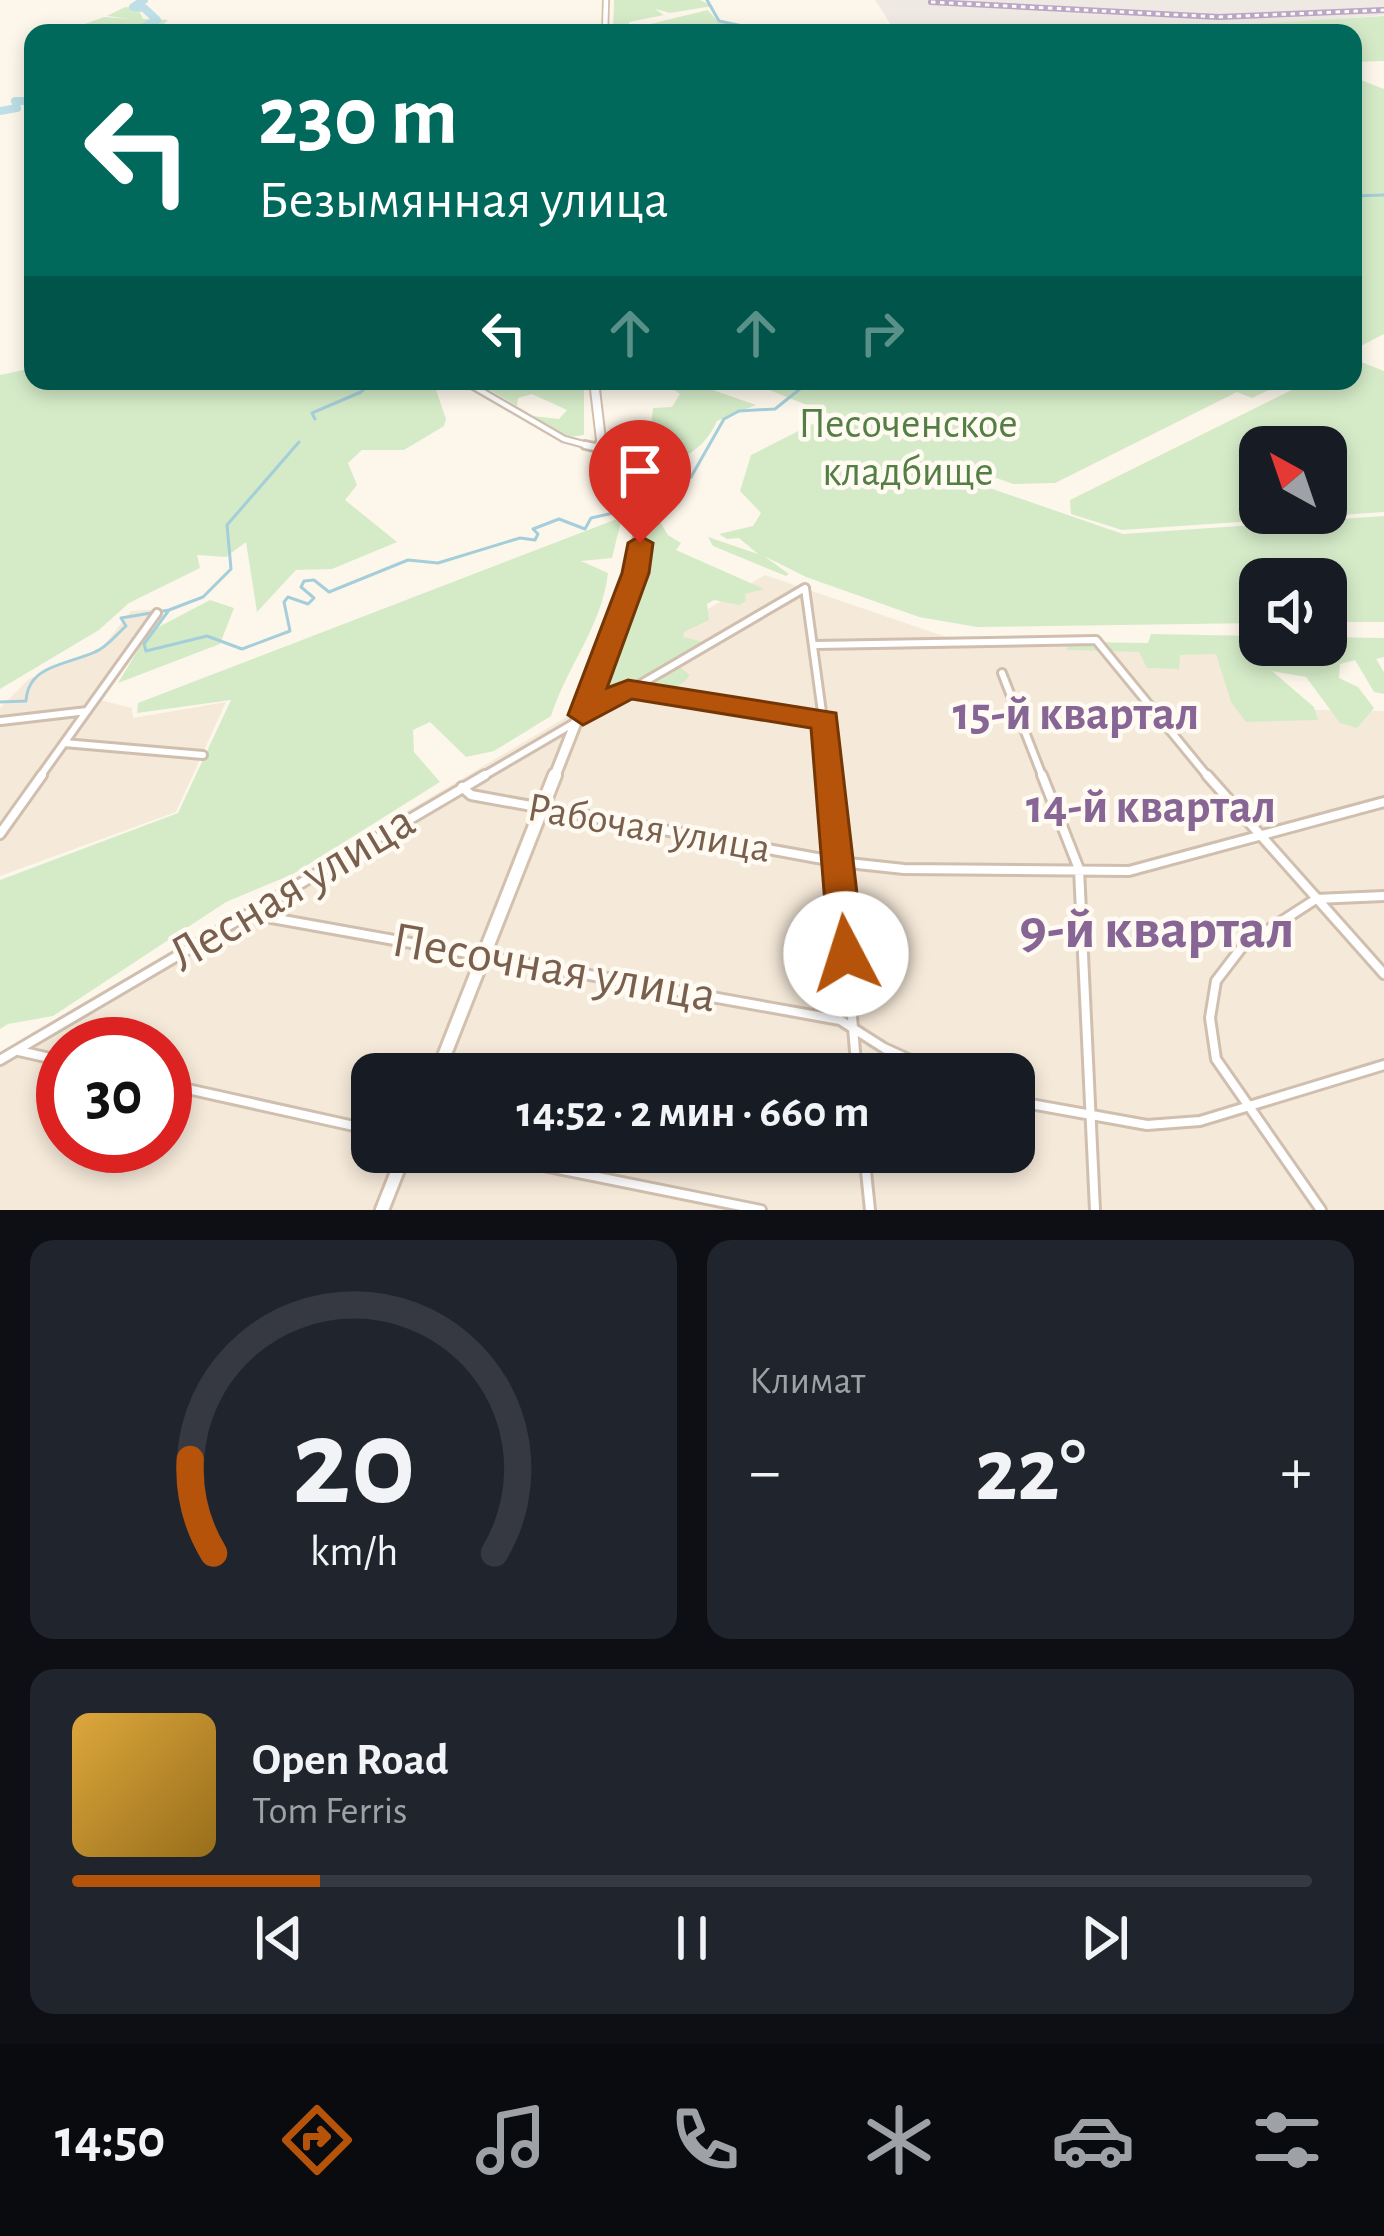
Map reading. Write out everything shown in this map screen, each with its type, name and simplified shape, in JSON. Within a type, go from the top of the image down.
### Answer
[{"type":"main road","points":[[446,1053],[583,715],[635,573],[640,543],[635,518],[595,428],[594,390]]},
{"type":"main road","points":[[382,1210],[397,1173]]},
{"type":"street","points":[[480,390],[564,439],[602,448]]},
{"type":"street","name":"Лесная улица","points":[[0,1060],[806,588],[816,644]]},
{"type":"street","points":[[0,834],[157,613]]},
{"type":"street","points":[[855,1053],[816,644],[1096,640],[1258,838],[1384,974]]},
{"type":"street","points":[[1002,673],[1079,869],[1095,1210]]},
{"type":"street","points":[[628,689],[826,720]]},
{"type":"street","points":[[1,721],[87,711]]},
{"type":"street","points":[[64,743],[203,754]]},
{"type":"street","name":"Рабочая улица","points":[[462,788],[471,795],[839,862],[904,869],[1129,871],[1384,802]]},
{"type":"street","points":[[1321,1210],[1216,1059],[1210,1018],[1216,980],[1242,947],[1316,899],[1384,896]]},
{"type":"street","name":"Песочная улица","points":[[251,914],[840,1020],[899,1053]]},
{"type":"street","points":[[16,1051],[36,1055]]},
{"type":"street","points":[[1035,1105],[1147,1124],[1200,1120],[1384,1065]]},
{"type":"street","points":[[192,1090],[351,1125]]},
{"type":"street","points":[[578,1173],[760,1210]]},
{"type":"street","points":[[866,1173],[870,1210]]},
{"type":"shaded area","points":[[875,0],[1384,0],[1384,15],[1281,24],[890,24]]},
{"type":"shaded area","points":[[765,575],[958,641],[1213,644],[1260,709],[1384,711],[1384,1210],[0,1210],[0,1052],[36,1031],[36,1173],[192,1173],[192,1017],[59,1017],[678,651],[683,624]]},
{"type":"shaded area","points":[[159,609],[100,700],[132,708],[133,718],[226,702],[176,812],[0,876],[0,708],[29,679],[102,648],[131,611]]},
{"type":"green space","points":[[614,0],[700,0],[713,6],[670,13],[655,9],[664,15],[613,24]]},
{"type":"green space","points":[[125,7],[138,8],[143,19],[168,20],[164,24],[85,24],[104,17],[132,19],[107,16]]},
{"type":"green space","points":[[708,10],[726,24],[650,24]]},
{"type":"green space","points":[[1384,16],[1384,61],[1362,62],[1362,24],[1253,24]]},
{"type":"green space","points":[[1362,80],[1384,89],[1384,334],[1362,345]]},
{"type":"green space","points":[[1362,362],[1384,371],[1384,512],[1347,515],[1347,426],[1239,426],[1239,522],[1122,530],[1071,514],[1070,500],[1292,390],[1362,390]]},
{"type":"green space","points":[[24,370],[24,390],[436,390],[446,419],[444,426],[404,450],[362,450],[348,463],[357,485],[345,500],[397,542],[332,569],[296,570],[257,612],[246,542],[226,557],[197,555],[200,568],[129,603],[99,630],[0,689],[0,375]]},
{"type":"green space","points":[[490,390],[584,390],[584,435],[569,437],[532,416],[559,419],[567,410],[532,394],[518,398],[517,406]]},
{"type":"green space","points":[[674,390],[713,390],[756,405],[717,421],[698,447],[652,472],[647,468],[653,408],[672,407],[680,394]]},
{"type":"green space","name":"Песоченское кладбище","points":[[769,390],[1269,390],[1252,398],[1237,392],[1055,483],[1013,484],[991,476],[978,484],[1123,534],[1239,526],[1239,534],[1347,534],[1347,519],[1384,516],[1384,622],[1347,622],[1347,558],[1239,558],[1239,623],[977,627],[919,617],[806,577],[764,556],[789,574],[713,546],[708,537],[758,554],[739,538],[719,534],[753,526],[761,513],[740,491],[751,455],[812,424],[821,427],[835,416]]},
{"type":"green space","points":[[649,504],[668,535],[681,543],[676,550],[764,589],[745,594],[746,601],[739,605],[714,600],[707,604],[709,620],[684,632],[683,637],[704,642],[709,649],[672,661],[690,675],[682,683],[662,690],[599,693],[632,604],[642,558],[641,512]]},
{"type":"green space","points":[[622,517],[612,558],[581,561],[608,573],[592,628],[551,716],[494,751],[466,757],[430,722],[413,730],[414,752],[440,782],[293,874],[226,902],[53,1016],[0,1029],[0,880],[178,813],[231,700],[137,713],[138,703]]},
{"type":"green space","points":[[210,600],[234,608],[220,644],[118,683],[149,632]]},
{"type":"green space","points":[[1151,634],[1239,636],[1239,666],[1340,666],[1339,678],[1358,687],[1374,708],[1357,728],[1340,723],[1306,677],[1272,671],[1314,707],[1318,720],[1246,722],[1231,702],[1216,654],[1180,655],[1179,669],[1147,668],[1139,652],[1067,650],[1068,642],[1148,643]]},
{"type":"green space","points":[[1347,637],[1384,638],[1384,657],[1376,659],[1384,672],[1384,694],[1374,692],[1355,660],[1347,662]]},
{"type":"waterway","points":[[144,0],[133,7],[144,8],[157,20],[150,24]]},
{"type":"waterway","points":[[707,0],[719,21],[733,24]]},
{"type":"waterway","points":[[0,111],[17,108],[15,101],[24,101]]},
{"type":"waterway","points":[[1362,196],[1384,195]]},
{"type":"waterway","points":[[315,419],[312,413],[363,390]]},
{"type":"waterway","points":[[169,610],[144,644],[146,651],[207,636],[242,649],[290,631],[284,602],[288,597],[308,604],[314,598],[301,587],[304,581],[314,580],[329,592],[408,560],[438,563],[520,538],[535,540],[538,534],[533,529],[559,519],[585,529],[591,518],[640,507],[641,498],[691,477],[724,419],[739,411],[775,409],[799,390]]},
{"type":"waterway","points":[[169,610],[203,597],[231,569],[227,525],[299,442]]},
{"type":"waterway","points":[[0,702],[26,701],[28,689],[41,673],[104,647],[126,626],[121,618],[169,610]]},
{"type":"railway","points":[[931,2],[1219,17],[1384,10]]},
{"type":"district","name":"15-й квартал","points":[[1076,715]]},
{"type":"district","name":"14-й квартал","points":[[1151,808]]},
{"type":"district","name":"9-й квартал","points":[[1157,929]]},
{"type":"route","points":[[640,543],[635,573],[583,715],[628,689],[826,720],[846,954]]}]
